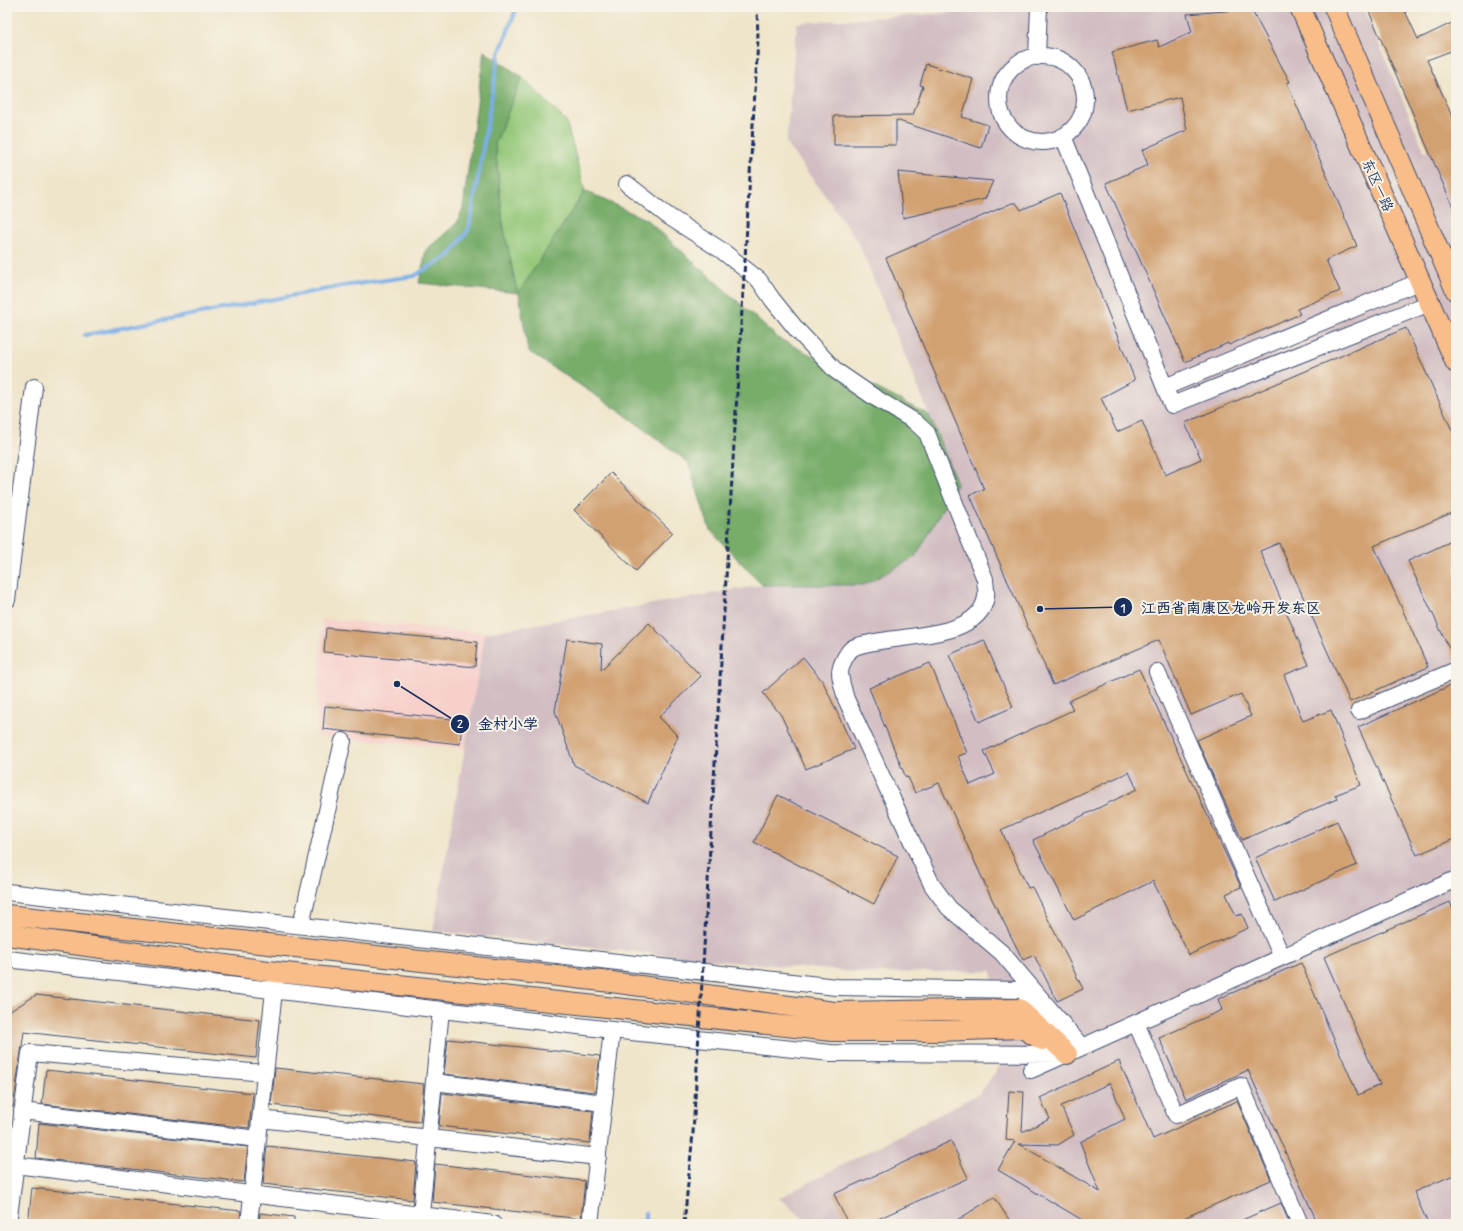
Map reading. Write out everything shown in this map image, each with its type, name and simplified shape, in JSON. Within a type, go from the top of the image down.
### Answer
[{"type":"main road","name":"东区一路","points":[[1300,7],[1430,303],[1452,342],[1456,363]]},
{"type":"main road","points":[[1334,7],[1456,291]]},
{"type":"main road","points":[[7,915],[611,982],[834,1012],[1019,1009],[1075,1051]]},
{"type":"main road","points":[[7,935],[275,982],[832,1031],[938,1031],[1022,1028],[1075,1051]]},
{"type":"street","points":[[1037,57],[1039,7]]},
{"type":"street","points":[[1044,56],[1058,59],[1070,66],[1078,76],[1084,89],[1085,103],[1081,116],[1074,128],[1063,136],[1050,141],[1036,141],[1022,137],[1010,128],[1002,116],[999,102],[1000,87],[1006,74],[1017,64],[1030,57],[1044,56]]},
{"type":"street","points":[[1063,136],[1172,405],[1430,303]]},
{"type":"street","points":[[627,184],[668,216],[721,250],[759,280],[797,330],[836,371],[874,397],[914,421],[927,433],[982,572],[986,597],[980,611],[974,617],[948,631],[876,642],[854,647],[844,660],[840,672],[846,699],[932,885],[949,908],[1002,953],[1075,1051]]},
{"type":"street","points":[[1165,387],[1421,281]]},
{"type":"street","points":[[7,600],[34,386]]},
{"type":"street","points":[[1359,711],[1456,670]]},
{"type":"street","points":[[1157,672],[1282,957]]},
{"type":"street","points":[[301,925],[343,741]]},
{"type":"street","points":[[1031,1070],[1455,881]]},
{"type":"street","points":[[7,892],[836,987],[1023,990],[1075,1051]]},
{"type":"street","points":[[7,959],[275,982],[441,1010],[831,1053],[1075,1051]]},
{"type":"street","points":[[249,1224],[275,982]]},
{"type":"street","points":[[420,1220],[441,1010]]},
{"type":"street","points":[[1136,1023],[1176,1114],[1241,1086],[1300,1224]]},
{"type":"street","points":[[590,1224],[612,1030]]},
{"type":"street","points":[[8,1224],[11,1164],[22,1111],[30,1053],[265,1073]]},
{"type":"street","points":[[434,1082],[604,1103]]},
{"type":"street","points":[[22,1111],[258,1139]]},
{"type":"street","points":[[260,1119],[598,1157]]},
{"type":"street","points":[[11,1164],[252,1194],[420,1220],[493,1224]]},
{"type":"shaded area","points":[[1038,7],[1363,7],[1425,152],[1456,139],[1456,1224],[810,1224],[779,1198],[980,1093],[999,1067],[992,971],[869,973],[731,962],[433,931],[485,633],[762,585],[864,585],[957,483],[860,246],[830,202],[786,144],[797,23]]},
{"type":"shaded area","points":[[322,619],[485,633],[464,748],[316,736]]},
{"type":"green space","points":[[484,51],[522,77],[495,144],[503,224],[516,287],[519,292],[585,191],[647,220],[778,338],[929,415],[957,483],[915,557],[864,585],[762,585],[710,530],[688,462],[624,414],[528,351],[519,293],[419,283],[426,250],[457,223],[463,208]]},
{"type":"green space","points":[[522,77],[566,121],[585,191],[519,293],[516,287],[503,224],[495,144]]},
{"type":"building","points":[[1367,7],[1403,7],[1418,39],[1456,21],[1456,49],[1427,60],[1456,124],[1456,214]]},
{"type":"building","points":[[1251,9],[1290,82],[1287,83],[1357,246],[1326,260],[1340,291],[1297,309],[1300,314],[1229,345],[1228,343],[1185,362],[1106,183],[1148,165],[1142,150],[1187,130],[1180,97],[1127,110],[1112,52],[1157,40],[1159,47],[1192,32],[1187,14]]},
{"type":"building","points":[[926,64],[973,79],[962,117],[988,125],[981,148],[896,120],[896,145],[834,145],[834,116],[913,115],[923,86],[920,85]]},
{"type":"building","points":[[898,172],[993,181],[985,199],[903,218]]},
{"type":"building","points":[[1060,193],[1135,380],[1101,398],[1117,432],[1142,421],[1165,475],[1201,459],[1185,423],[1406,328],[1456,439],[1456,511],[1374,546],[1428,667],[1350,702],[1279,543],[1260,551],[1309,665],[1284,675],[1303,721],[1331,710],[1361,785],[1335,795],[1337,799],[1242,840],[1197,740],[1251,716],[1241,694],[1191,715],[1159,640],[1053,685],[970,495],[984,489],[886,258],[1012,203],[1016,203],[1021,210]]},
{"type":"building","points":[[611,473],[673,533],[636,571],[574,510]]},
{"type":"building","points":[[1456,539],[1456,661],[1455,661],[1408,561]]},
{"type":"building","points":[[649,623],[701,676],[659,717],[678,736],[648,803],[574,765],[555,711],[567,639],[602,644],[601,670]]},
{"type":"building","points":[[326,628],[477,642],[475,667],[324,652]]},
{"type":"building","points":[[984,640],[1013,707],[979,722],[949,655]]},
{"type":"building","points":[[803,657],[823,682],[854,749],[806,769],[781,715],[763,693]]},
{"type":"building","points":[[930,663],[967,753],[958,756],[970,785],[995,774],[984,751],[1073,710],[1069,701],[1139,669],[1241,887],[1226,894],[1236,916],[1242,914],[1248,928],[1189,955],[1153,881],[1074,920],[1033,840],[1137,789],[1129,772],[1001,830],[1028,888],[1032,887],[1083,989],[1057,1001],[1034,955],[1023,960],[989,893],[939,783],[915,793],[908,777],[906,778],[869,688]]},
{"type":"building","points":[[1456,683],[1456,838],[1417,855],[1358,727]]},
{"type":"building","points":[[325,706],[462,720],[460,744],[323,729]]},
{"type":"building","points":[[778,795],[898,856],[874,904],[754,842]]},
{"type":"building","points":[[1337,821],[1357,865],[1275,902],[1255,858]]},
{"type":"building","points":[[1450,902],[1456,916],[1456,1174],[1414,1192],[1428,1224],[1318,1224],[1248,1070],[1186,1099],[1159,1038],[1222,1010],[1218,999],[1301,963],[1358,1095],[1380,1085],[1324,957]]},
{"type":"building","points":[[36,995],[260,1020],[256,1058],[24,1032],[13,1107],[7,1107],[7,1013]]},
{"type":"building","points":[[448,1039],[600,1056],[595,1092],[444,1074]]},
{"type":"building","points":[[1119,1061],[1153,1139],[1237,1101],[1271,1180],[1170,1224],[1089,1224],[998,1170],[1015,1141],[1006,1140],[1009,1091],[1024,1092],[1022,1132],[1050,1119],[1040,1098]],"holes":[[[1110,1083],[1125,1119],[1080,1142],[1100,1192],[1019,1144],[1058,1145],[1074,1135],[1061,1106]]]},
{"type":"building","points":[[275,1068],[424,1084],[420,1122],[271,1105]]},
{"type":"building","points":[[46,1070],[253,1093],[249,1128],[42,1104]]},
{"type":"building","points":[[442,1093],[593,1111],[590,1143],[439,1126]]},
{"type":"building","points":[[39,1123],[248,1147],[244,1182],[36,1158]]},
{"type":"building","points":[[951,1141],[968,1178],[867,1224],[848,1224],[834,1194]]},
{"type":"building","points":[[267,1146],[416,1162],[413,1200],[263,1184]]},
{"type":"building","points":[[435,1164],[585,1181],[581,1219],[432,1202]]},
{"type":"building","points":[[32,1188],[241,1211],[240,1224],[28,1224]]},
{"type":"building","points":[[994,1197],[1012,1224],[951,1224]]},
{"type":"building","points":[[1281,1203],[1290,1224],[1233,1224]]},
{"type":"building","points":[[260,1213],[294,1217],[294,1224],[259,1224]]},
{"type":"waterway","points":[[85,335],[343,286],[414,276],[450,255],[469,229],[499,54],[517,7]]},
{"type":"waterway","points":[[645,1213],[645,1224]]},
{"type":"railway","points":[[684,1224],[693,1133],[758,40],[757,7]]},
{"type":"place","name":"江西省南康区龙岭开发东区","points":[[1040,609]]},
{"type":"place","name":"金村小学","points":[[397,684]]}]
